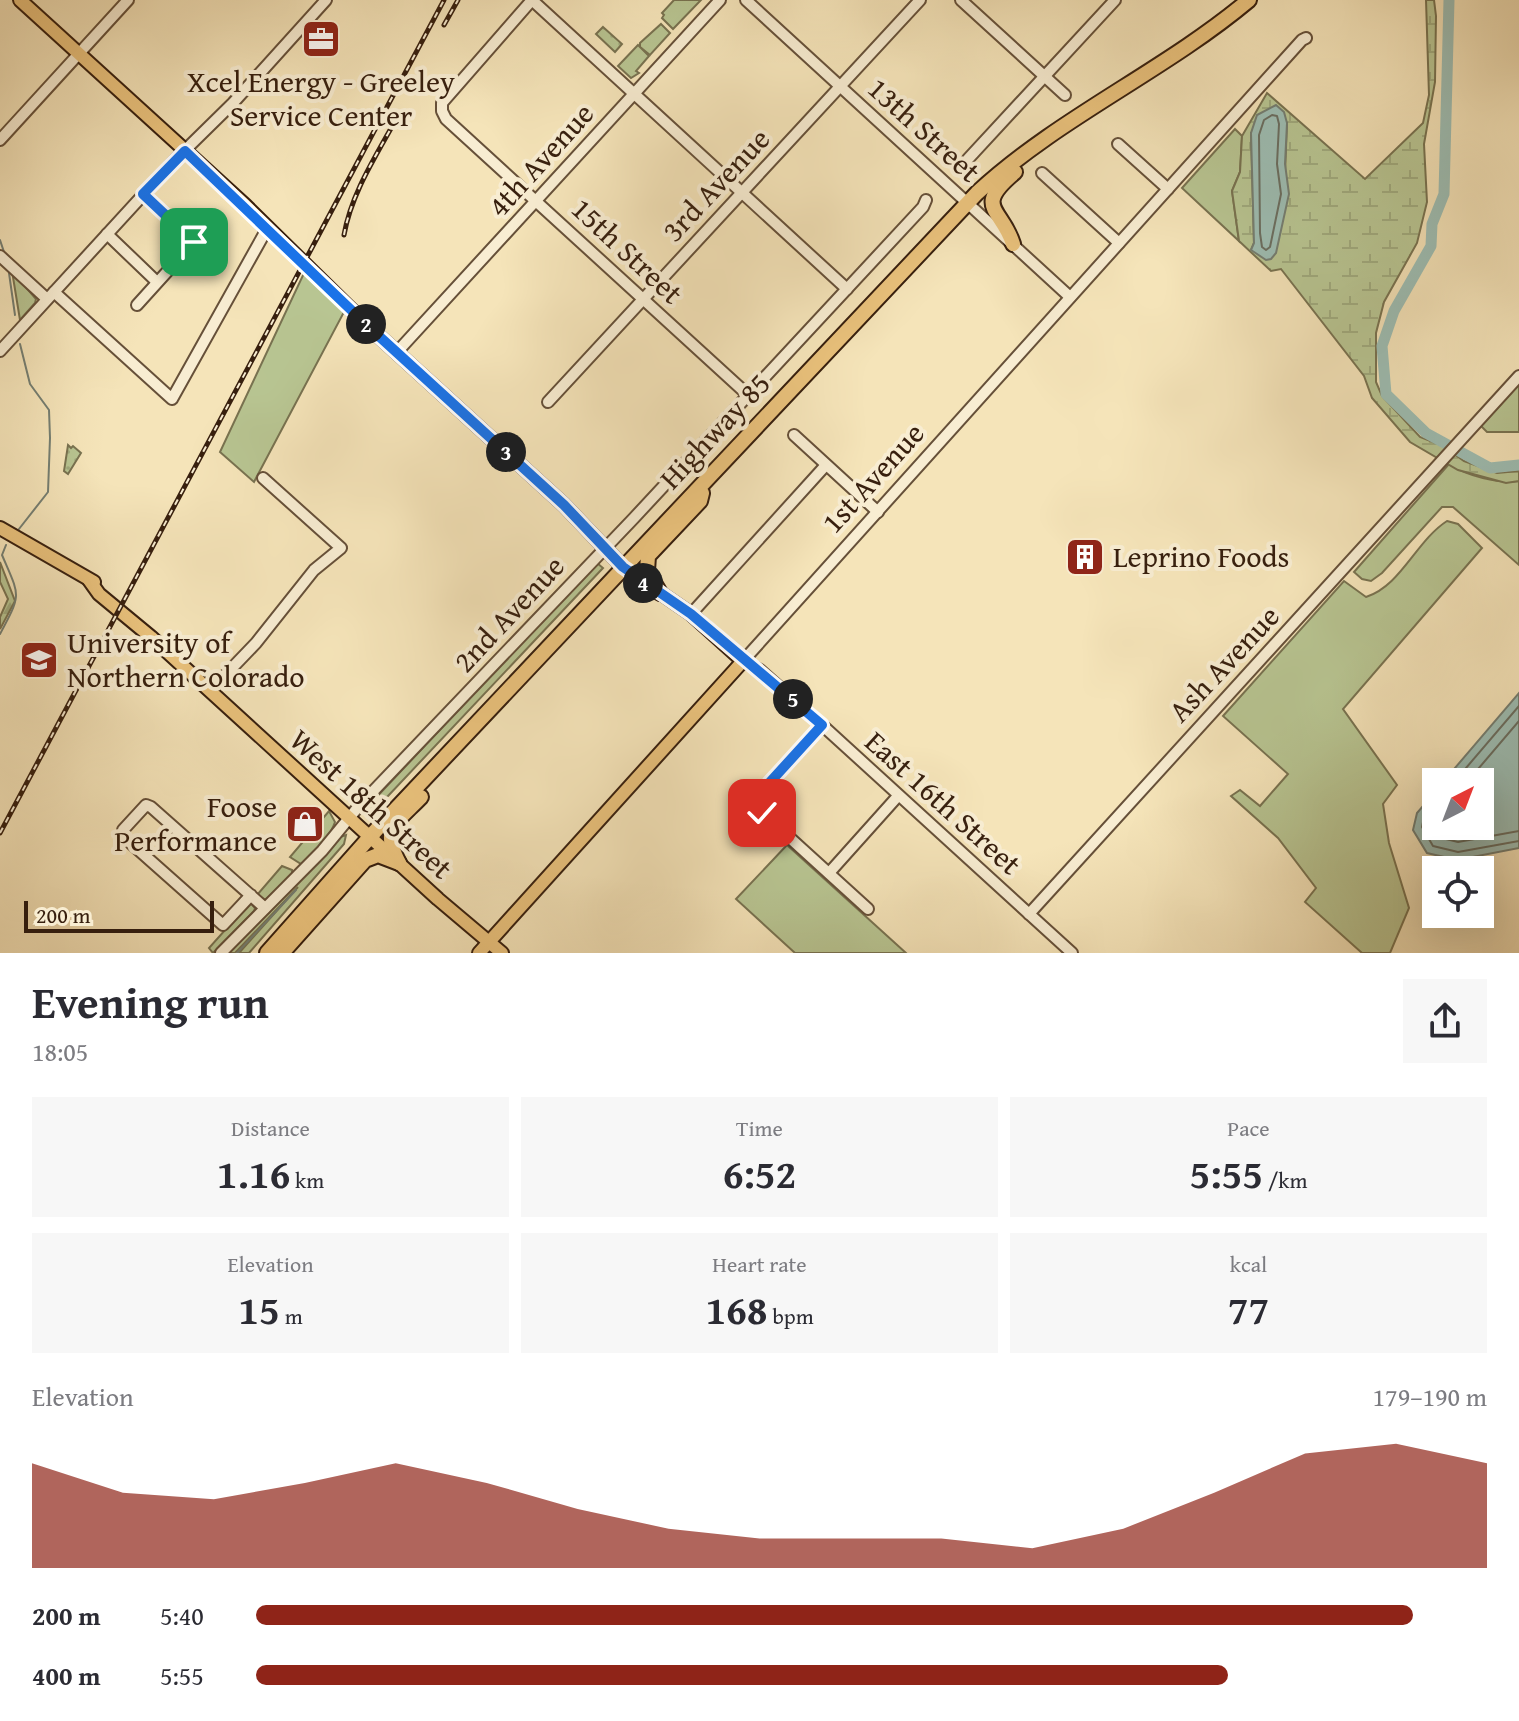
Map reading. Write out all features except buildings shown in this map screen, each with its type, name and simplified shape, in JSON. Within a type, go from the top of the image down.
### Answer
[{"type":"highway","name":"Highway 85","points":[[267,953],[370,837],[968,202],[1005,168],[1052,133],[1180,53],[1249,0]]},
{"type":"highway","points":[[1013,244],[1009,230],[994,214],[993,197],[1003,183],[1040,152],[1052,133]]},
{"type":"highway","points":[[660,593],[647,571],[648,556],[700,501],[705,481]]},
{"type":"highway","points":[[399,863],[390,845],[391,832],[442,774],[448,755]]},
{"type":"highway","points":[[282,953],[365,860],[378,855],[399,863]]},
{"type":"main road","points":[[20,0],[554,495],[623,567],[691,614],[743,661]]},
{"type":"main road","name":"West 18th Street","points":[[0,528],[104,587],[151,637],[349,819],[502,953]]},
{"type":"main road","name":"1st Avenue","points":[[479,953],[743,661]]},
{"type":"street","points":[[0,140],[128,0]]},
{"type":"street","points":[[532,0],[847,289]]},
{"type":"street","name":"15th Street","points":[[532,0],[442,103],[446,119],[748,395]]},
{"type":"street","name":"4th Avenue","points":[[397,352],[720,0]]},
{"type":"street","name":"13th Street","points":[[746,0],[1070,297]]},
{"type":"street","name":"3rd Avenue","points":[[548,402],[920,0]]},
{"type":"street","points":[[961,0],[1065,95]]},
{"type":"street","points":[[965,166],[968,159],[1115,0]]},
{"type":"street","points":[[0,351],[143,194],[233,103],[322,1]]},
{"type":"street","name":"1st Avenue","points":[[743,661],[1306,38]]},
{"type":"street","points":[[1118,144],[1168,189]]},
{"type":"street","points":[[1042,173],[1119,243]]},
{"type":"street","points":[[137,305],[194,242],[143,194]]},
{"type":"street","name":"2nd Avenue","points":[[221,953],[322,851],[847,289],[923,207],[926,200]]},
{"type":"street","points":[[0,256],[172,399],[268,227]]},
{"type":"street","points":[[107,234],[157,282]]},
{"type":"street","name":"Ash Avenue","points":[[1029,914],[1519,376]]},
{"type":"street","points":[[794,435],[878,512]]},
{"type":"street","points":[[691,614],[826,465]]},
{"type":"street","points":[[210,691],[256,643],[314,570],[341,548],[263,478]]},
{"type":"street","name":"East 16th Street","points":[[743,661],[760,670],[822,725],[1072,953]]},
{"type":"street","points":[[822,725],[762,791],[758,805],[769,819],[868,909]]},
{"type":"street","points":[[829,873],[898,796]]},
{"type":"street","points":[[251,895],[223,925],[125,838],[123,830],[146,805],[151,807],[251,895],[265,908]]},
{"type":"green space","points":[[674,0],[701,0],[673,29],[662,18],[662,13]]},
{"type":"green space","points":[[1426,0],[1434,0],[1435,82],[1424,144],[1427,202],[1417,243],[1384,302],[1376,333],[1376,382],[1382,396],[1420,437],[1443,446],[1464,461],[1497,473],[1519,471],[1519,481],[1506,483],[1458,470],[1410,442],[1372,398],[1364,376],[1281,269],[1271,271],[1239,241],[1232,191],[1240,172],[1242,136],[1267,93],[1365,179],[1423,123],[1429,95]],"holes":[[[1287,123],[1285,173],[1251,250],[1254,243],[1251,133]]]},
{"type":"green space","points":[[661,24],[670,33],[650,55],[640,47],[640,43]]},
{"type":"green space","points":[[603,27],[622,44],[615,52],[596,34]]},
{"type":"green space","points":[[638,45],[649,56],[636,71],[639,73],[631,78],[618,66]]},
{"type":"green space","points":[[1235,129],[1242,136],[1240,172],[1232,191],[1239,241],[1182,188]]},
{"type":"green space","points":[[12,271],[36,299],[20,320]]},
{"type":"green space","points":[[305,271],[344,312],[254,482],[220,452]]},
{"type":"green space","points":[[1519,384],[1519,432],[1487,432],[1481,426]]},
{"type":"green space","points":[[68,445],[81,453],[68,474],[64,471]]},
{"type":"green space","points":[[1449,464],[1483,478],[1519,481],[1519,565],[1453,507],[1442,507],[1382,573],[1371,581],[1362,579],[1354,572]]},
{"type":"green space","points":[[1447,521],[1458,524],[1482,548],[1343,709],[1397,785],[1383,804],[1389,843],[1409,908],[1390,953],[1362,953],[1305,902],[1316,888],[1278,838],[1231,796],[1240,790],[1260,806],[1288,774],[1223,716],[1344,581],[1366,597],[1378,591]]},
{"type":"green space","points":[[0,562],[15,601],[0,629],[0,617],[8,599],[0,582]]},
{"type":"green space","points":[[597,563],[603,568],[371,814],[368,813],[366,810],[370,804]]},
{"type":"green space","points":[[329,811],[335,822],[321,845],[301,864],[290,857]]},
{"type":"green space","points":[[346,835],[344,844],[249,953],[239,953],[298,887],[235,953],[227,953],[321,860],[340,837]]},
{"type":"green space","points":[[787,845],[906,953],[795,953],[736,899]]},
{"type":"green space","points":[[282,866],[292,870],[292,875],[265,900],[257,895]]},
{"type":"green space","points":[[250,902],[254,911],[213,953],[209,948]]},
{"type":"water","points":[[1276,105],[1284,112],[1287,123],[1285,164],[1289,194],[1276,253],[1266,260],[1251,250],[1254,243],[1251,133],[1257,115]]},
{"type":"water","points":[[1519,693],[1519,848],[1478,856],[1427,853],[1413,830],[1417,813],[1422,807],[1422,840],[1494,840],[1494,768],[1455,768]]},
{"type":"waterway","points":[[1449,0],[1444,194],[1432,224],[1431,246],[1394,311],[1382,346],[1386,394],[1426,433],[1490,468],[1519,465]]},
{"type":"waterway","points":[[0,240],[4,252]]},
{"type":"waterway","points":[[9,273],[15,315]]},
{"type":"waterway","points":[[19,529],[48,492],[50,438],[49,410],[30,384],[20,344]]},
{"type":"waterway","points":[[0,634],[16,595],[2,555],[6,545]]},
{"type":"waterway","points":[[237,953],[296,890]]},
{"type":"railway","points":[[0,833],[444,0]]},
{"type":"railway","points":[[444,25],[458,0]]},
{"type":"railway","points":[[344,235],[358,191],[394,123]]},
{"type":"place","name":"Xcel Energy - Greeley Service Center","points":[[321,39]]},
{"type":"place","name":"Leprino Foods","points":[[1085,557]]},
{"type":"place","name":"University of Northern Colorado","points":[[39,660]]},
{"type":"place","name":"Foose Performance","points":[[305,824]]},
{"type":"route","points":[[194,242],[143,194],[185,151],[268,227],[370,328],[564,505],[623,567],[691,614],[822,725],[762,791],[758,799],[762,813]]}]
